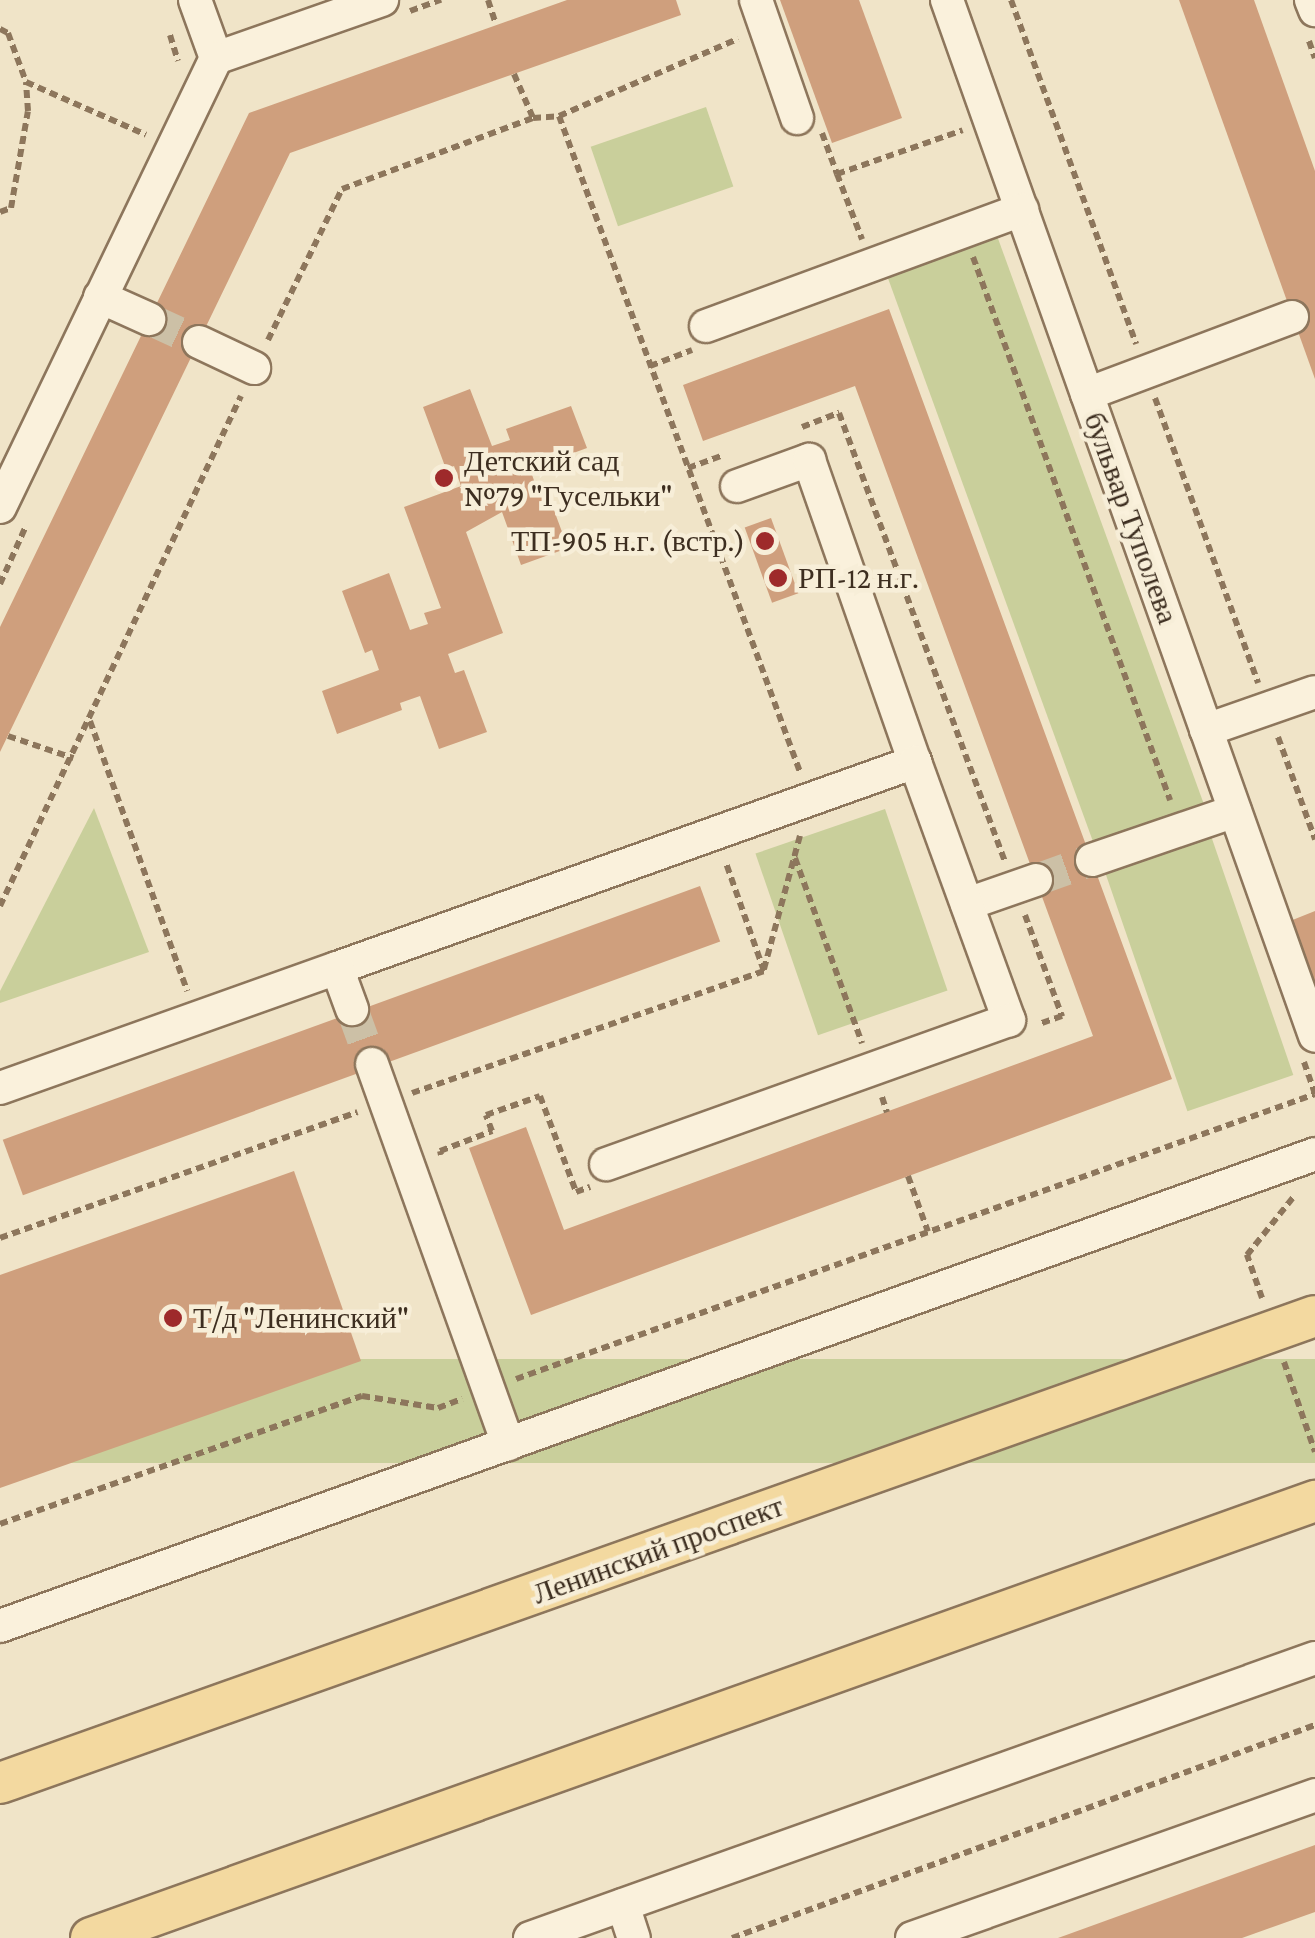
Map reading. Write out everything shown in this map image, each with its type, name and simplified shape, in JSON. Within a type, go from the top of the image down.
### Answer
[{"type":"main road","name":"Ленинский проспект","points":[[0,1783],[1315,1316]]},
{"type":"main road","points":[[91,1938],[1315,1501]]},
{"type":"street","points":[[195,0],[216,58]]},
{"type":"street","points":[[0,507],[216,58],[382,0]]},
{"type":"street","name":"бульвар Туполева","points":[[947,0],[1315,1036]]},
{"type":"street","points":[[1312,0],[1315,10]]},
{"type":"street","points":[[760,14],[808,121]]},
{"type":"street","points":[[706,326],[1022,210]]},
{"type":"street","points":[[100,297],[149,319]]},
{"type":"street","points":[[1087,394],[1292,317]]},
{"type":"street","points":[[198,342],[254,368]]},
{"type":"street","points":[[600,1175],[1010,1020],[809,460],[738,486]]},
{"type":"street","points":[[1206,730],[1315,692]]},
{"type":"street","points":[[0,1088],[915,762]]},
{"type":"street","points":[[1092,860],[1235,811]]},
{"type":"street","points":[[967,904],[1026,884]]},
{"type":"street","points":[[337,968],[352,1008]]},
{"type":"street","points":[[372,1064],[508,1444]]},
{"type":"street","points":[[0,1626],[1315,1154]]},
{"type":"street","points":[[530,1938],[1315,1658]]},
{"type":"street","points":[[912,1938],[1315,1795]]},
{"type":"street","points":[[622,1905],[634,1938]]},
{"type":"path","points":[[488,0],[496,24]]},
{"type":"path","points":[[1011,0],[1315,839]]},
{"type":"path","points":[[0,906],[342,189],[533,118],[558,116],[760,14]]},
{"type":"path","points":[[164,17],[180,67]]},
{"type":"path","points":[[0,29],[8,33],[26,82],[28,111],[11,208],[0,212]]},
{"type":"path","points":[[514,74],[533,118]]},
{"type":"path","points":[[26,82],[145,136],[154,119]]},
{"type":"path","points":[[558,116],[810,799],[764,971]]},
{"type":"path","points":[[808,121],[837,174],[872,264]]},
{"type":"path","points":[[837,174],[969,128]]},
{"type":"path","points":[[968,243],[1170,801]]},
{"type":"path","points":[[789,432],[839,413],[1026,884],[1062,1016],[1025,1029]]},
{"type":"path","points":[[688,468],[738,450]]},
{"type":"path","points":[[90,721],[197,1018]]},
{"type":"path","points":[[8,736],[72,758]]},
{"type":"path","points":[[715,833],[764,971]]},
{"type":"path","points":[[794,856],[872,1069]]},
{"type":"path","points":[[0,1238],[764,971]]},
{"type":"path","points":[[0,1524],[362,1396],[438,1408],[1315,1094]]},
{"type":"path","points":[[446,1169],[440,1151],[492,1131],[486,1115],[540,1096],[576,1192],[600,1175]]},
{"type":"path","points":[[908,1176],[928,1232]]},
{"type":"path","points":[[516,1360],[522,1377]]},
{"type":"path","points":[[732,1938],[1315,1726]]},
{"type":"green space","points":[[706,107],[733,186],[618,226],[591,147]]},
{"type":"green space","points":[[996,233],[1204,805],[1094,845],[886,273]]},
{"type":"green space","points":[[94,808],[149,952],[0,1003],[0,991]]},
{"type":"green space","points":[[885,809],[948,991],[818,1035],[755,854]]},
{"type":"green space","points":[[1209,830],[1293,1075],[1187,1111],[1103,866]]},
{"type":"green space","points":[[0,1359],[1315,1359],[1315,1463],[0,1463]]},
{"type":"building","points":[[567,0],[676,0],[681,15],[290,153],[0,752],[0,627],[249,113]]},
{"type":"building","points":[[780,0],[859,0],[902,118],[832,143]]},
{"type":"building","points":[[1179,0],[1254,0],[1315,171],[1315,379]]},
{"type":"building","points":[[889,309],[1172,1079],[531,1315],[469,1148],[526,1127],[564,1230],[1093,1036],[855,386],[703,441],[683,385]]},
{"type":"building","points":[[470,389],[492,446],[510,440],[506,429],[571,406],[587,448],[530,469],[537,489],[545,486],[568,548],[521,565],[502,512],[466,532],[503,633],[448,654],[455,673],[464,670],[487,732],[439,749],[420,696],[400,703],[402,710],[337,734],[322,691],[379,670],[372,650],[365,653],[342,591],[389,573],[410,630],[428,624],[424,613],[441,608],[404,507],[461,486],[454,466],[446,469],[423,407]]},
{"type":"building","points":[[771,518],[798,593],[772,603],[745,528]]},
{"type":"building","points":[[700,886],[720,941],[23,1195],[3,1140]]},
{"type":"building","points":[[1315,911],[1315,988],[1290,921]]},
{"type":"building","name":"Т/д \"Ленинский\"","points":[[294,1171],[361,1361],[0,1488],[0,1275]]},
{"type":"building","points":[[1315,1845],[1315,1912],[1242,1938],[1058,1938]]},
{"type":"tunnel","points":[[149,319],[199,342]]},
{"type":"tunnel","points":[[1036,880],[1092,860]]},
{"type":"tunnel","points":[[352,1009],[372,1064]]},
{"type":"place","name":"Детский сад №79 \"Гусельки\"","points":[[444,478]]},
{"type":"place","name":"ТП-905 н.г. (встр.)","points":[[765,541]]},
{"type":"place","name":"РП-12 н.г.","points":[[778,578]]},
{"type":"place","name":"Т/д \"Ленинский\"","points":[[173,1318]]}]
